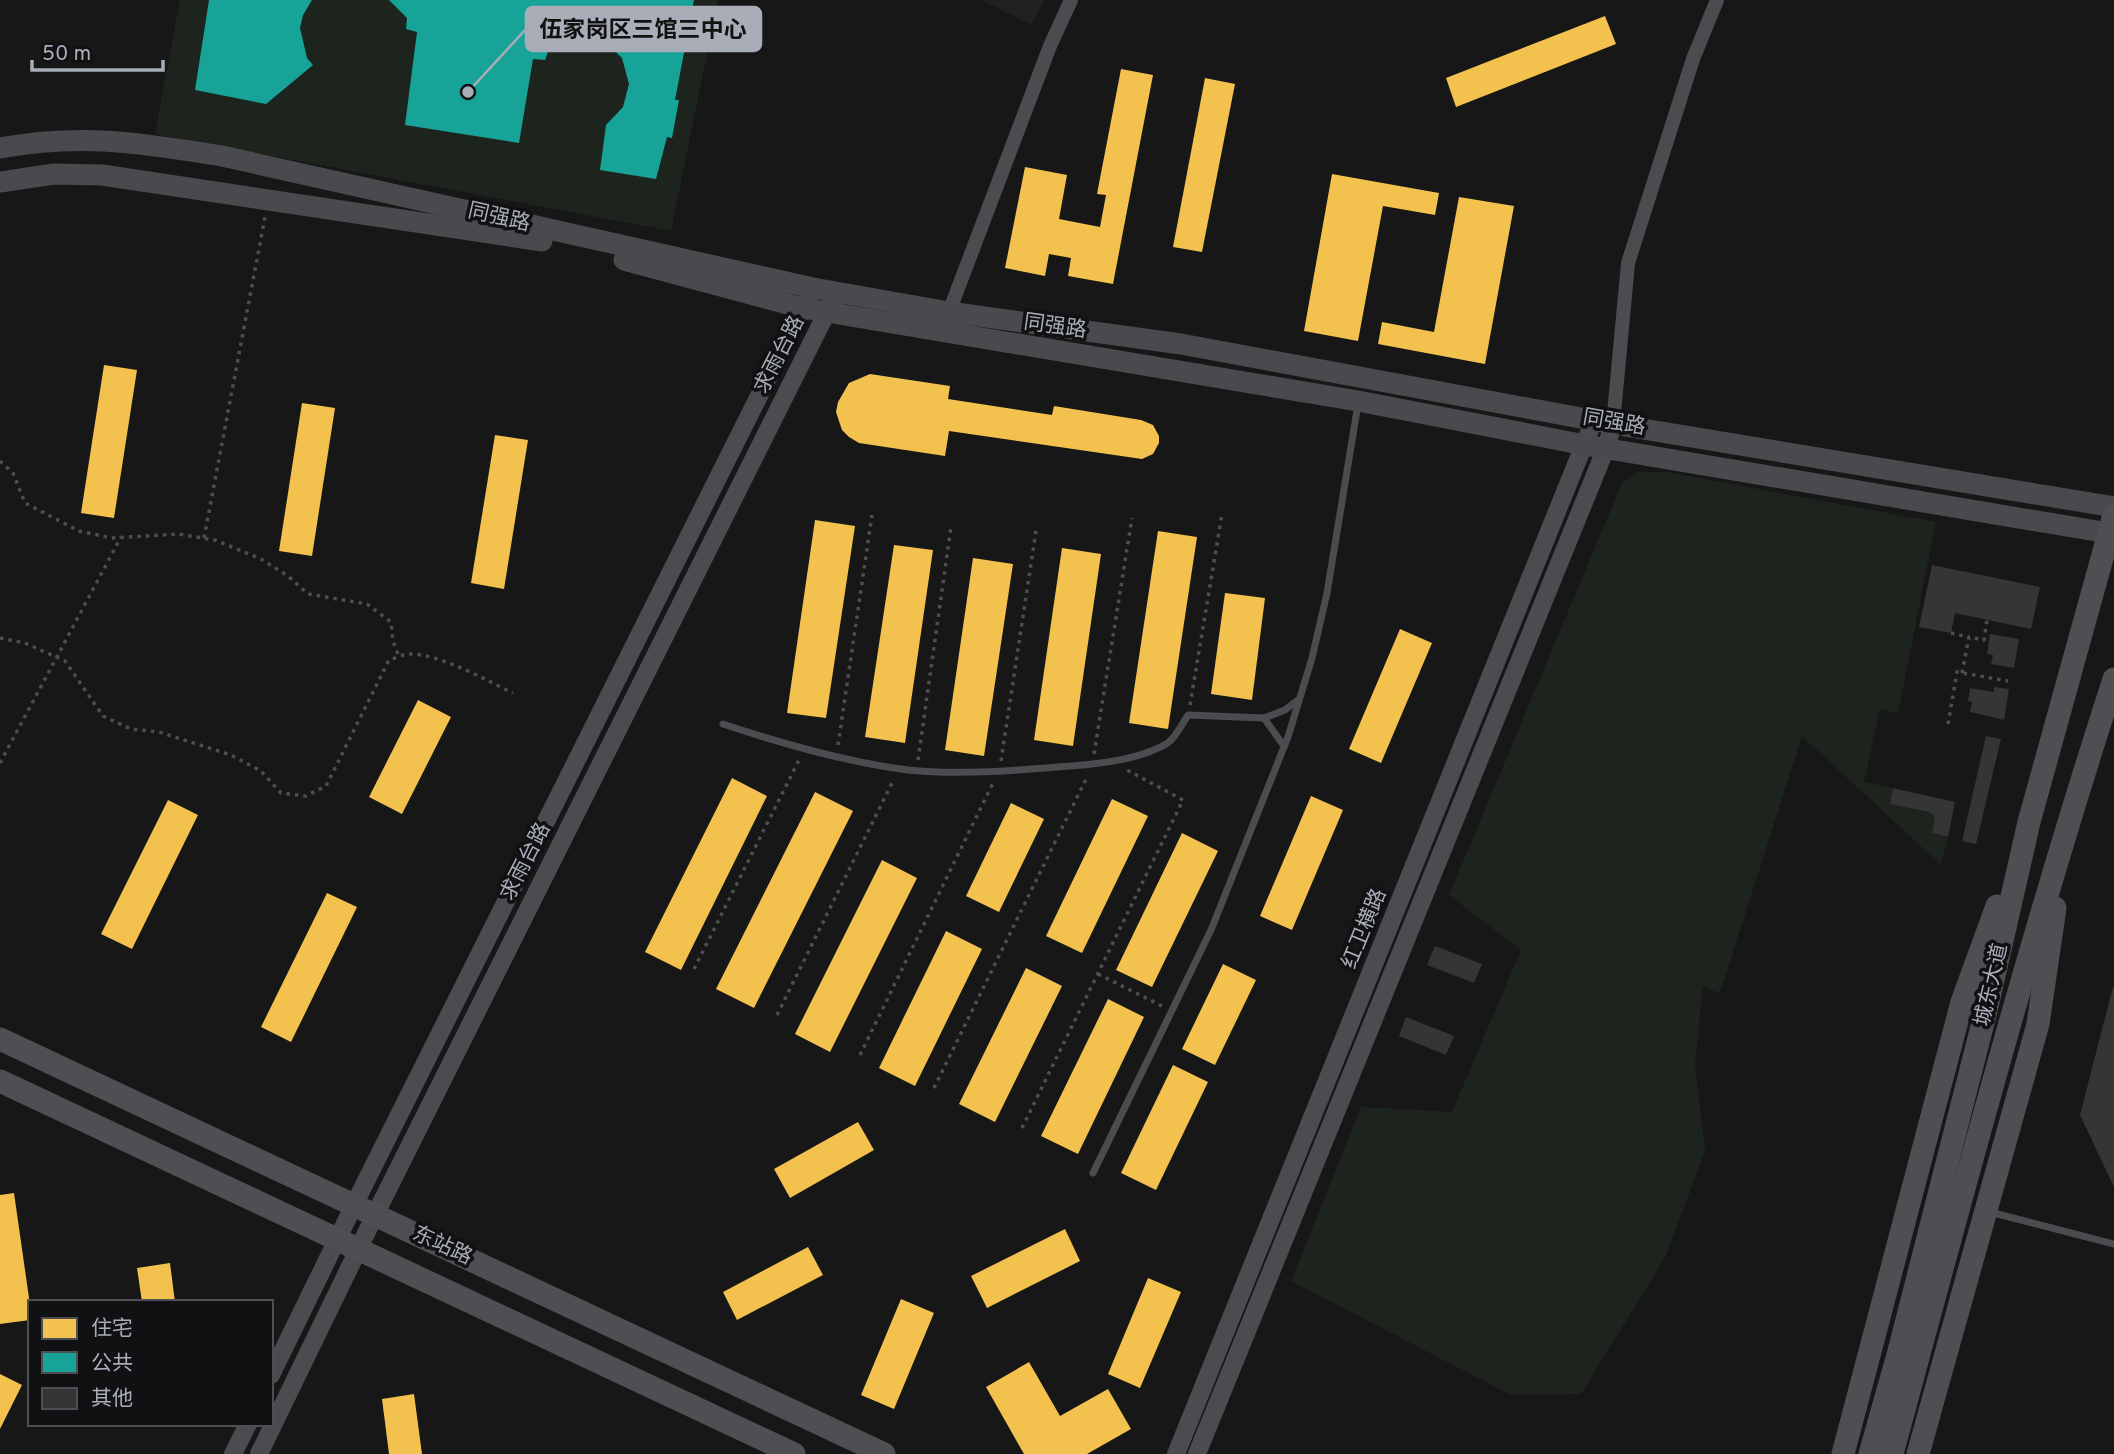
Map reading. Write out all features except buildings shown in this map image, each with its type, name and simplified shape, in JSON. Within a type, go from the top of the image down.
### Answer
[{"type":"main road","name":"同强路","points":[[0,148],[94,139],[149,144],[222,156],[813,288],[949,312],[1181,344],[1604,422],[2114,506]]},
{"type":"main road","name":"同强路","points":[[0,182],[54,174],[102,175],[152,181],[268,202],[565,244],[803,308],[1358,401],[1595,447],[2112,528]]},
{"type":"main road","name":"城东大道","points":[[1870,1454],[1902,1341],[1982,1025],[2029,821],[2112,528]]},
{"type":"main road","name":"城东大道","points":[[1892,1454],[1997,1065],[2067,824],[2114,679]]},
{"type":"main road","points":[[1843,1454],[1962,1002],[2029,821]]},
{"type":"main road","points":[[1918,1454],[2038,1024],[2067,824]]},
{"type":"main road","name":"东站路","points":[[0,1039],[884,1454]]},
{"type":"main road","name":"东站路","points":[[0,1081],[794,1454]]},
{"type":"street","points":[[949,312],[1050,46],[1071,0]]},
{"type":"street","points":[[1604,422],[1628,263],[1693,59],[1717,0]]},
{"type":"street","name":"求雨台路","points":[[273,1372],[813,288]]},
{"type":"street","name":"求雨台路","points":[[260,1454],[375,1215],[836,292]]},
{"type":"street","name":"红卫横路","points":[[1197,1454],[1604,422]]},
{"type":"street","name":"红卫横路","points":[[1176,1454],[1595,447]]},
{"type":"street","points":[[233,1454],[247,1426]]},
{"type":"lane","points":[[1093,1173],[1211,930],[1284,746],[1312,658],[1327,593],[1358,401]]},
{"type":"lane","points":[[723,724],[836,757],[900,768],[1000,771],[1093,764],[1141,754],[1168,744],[1188,715],[1264,718],[1284,710],[1300,698]]},
{"type":"lane","points":[[1264,718],[1284,746]]},
{"type":"lane","points":[[1986,1210],[2114,1244]]},
{"type":"path","points":[[204,538],[268,202]]},
{"type":"path","points":[[0,461],[13,473],[25,503],[79,531],[111,538],[178,534],[215,540],[261,559],[288,576],[308,594],[367,604],[391,622],[393,641],[399,657]]},
{"type":"path","points":[[1188,715],[1222,514]]},
{"type":"path","points":[[836,757],[872,515]]},
{"type":"path","points":[[934,1088],[1093,764],[1132,518]]},
{"type":"path","points":[[917,770],[951,527]]},
{"type":"path","points":[[860,1055],[1000,771],[1037,531]]},
{"type":"path","points":[[0,763],[121,537]]},
{"type":"path","points":[[1951,633],[1983,640],[1987,620]]},
{"type":"path","points":[[1962,673],[1969,637]]},
{"type":"path","points":[[0,638],[25,643],[65,661],[103,716],[131,729],[159,732],[231,755],[261,771],[281,793],[306,796],[326,786],[389,660],[408,654],[431,658],[474,674],[513,693]]},
{"type":"path","points":[[1948,724],[1957,671],[2008,681]]},
{"type":"path","points":[[694,969],[804,749]]},
{"type":"path","points":[[1022,1128],[1184,800],[1110,761]]},
{"type":"path","points":[[776,1015],[900,768]]},
{"type":"path","points":[[1098,974],[1172,1010]]},
{"type":"shaded area","points":[[180,0],[718,0],[671,231],[155,134]]},
{"type":"shaded area","points":[[981,0],[1045,0],[1031,25]]},
{"type":"shaded area","points":[[1637,472],[1667,472],[1936,522],[1898,713],[1880,709],[1864,782],[1893,788],[1890,804],[1929,812],[1935,817],[1932,833],[1948,837],[1941,865],[1802,736],[1720,993],[1703,987],[1695,1064],[1705,1151],[1666,1256],[1581,1394],[1511,1395],[1291,1281],[1361,1107],[1452,1112],[1521,950],[1449,895],[1622,483]]},
{"type":"place","name":"伍家岗区三馆三中心","points":[[468,92]]}]
